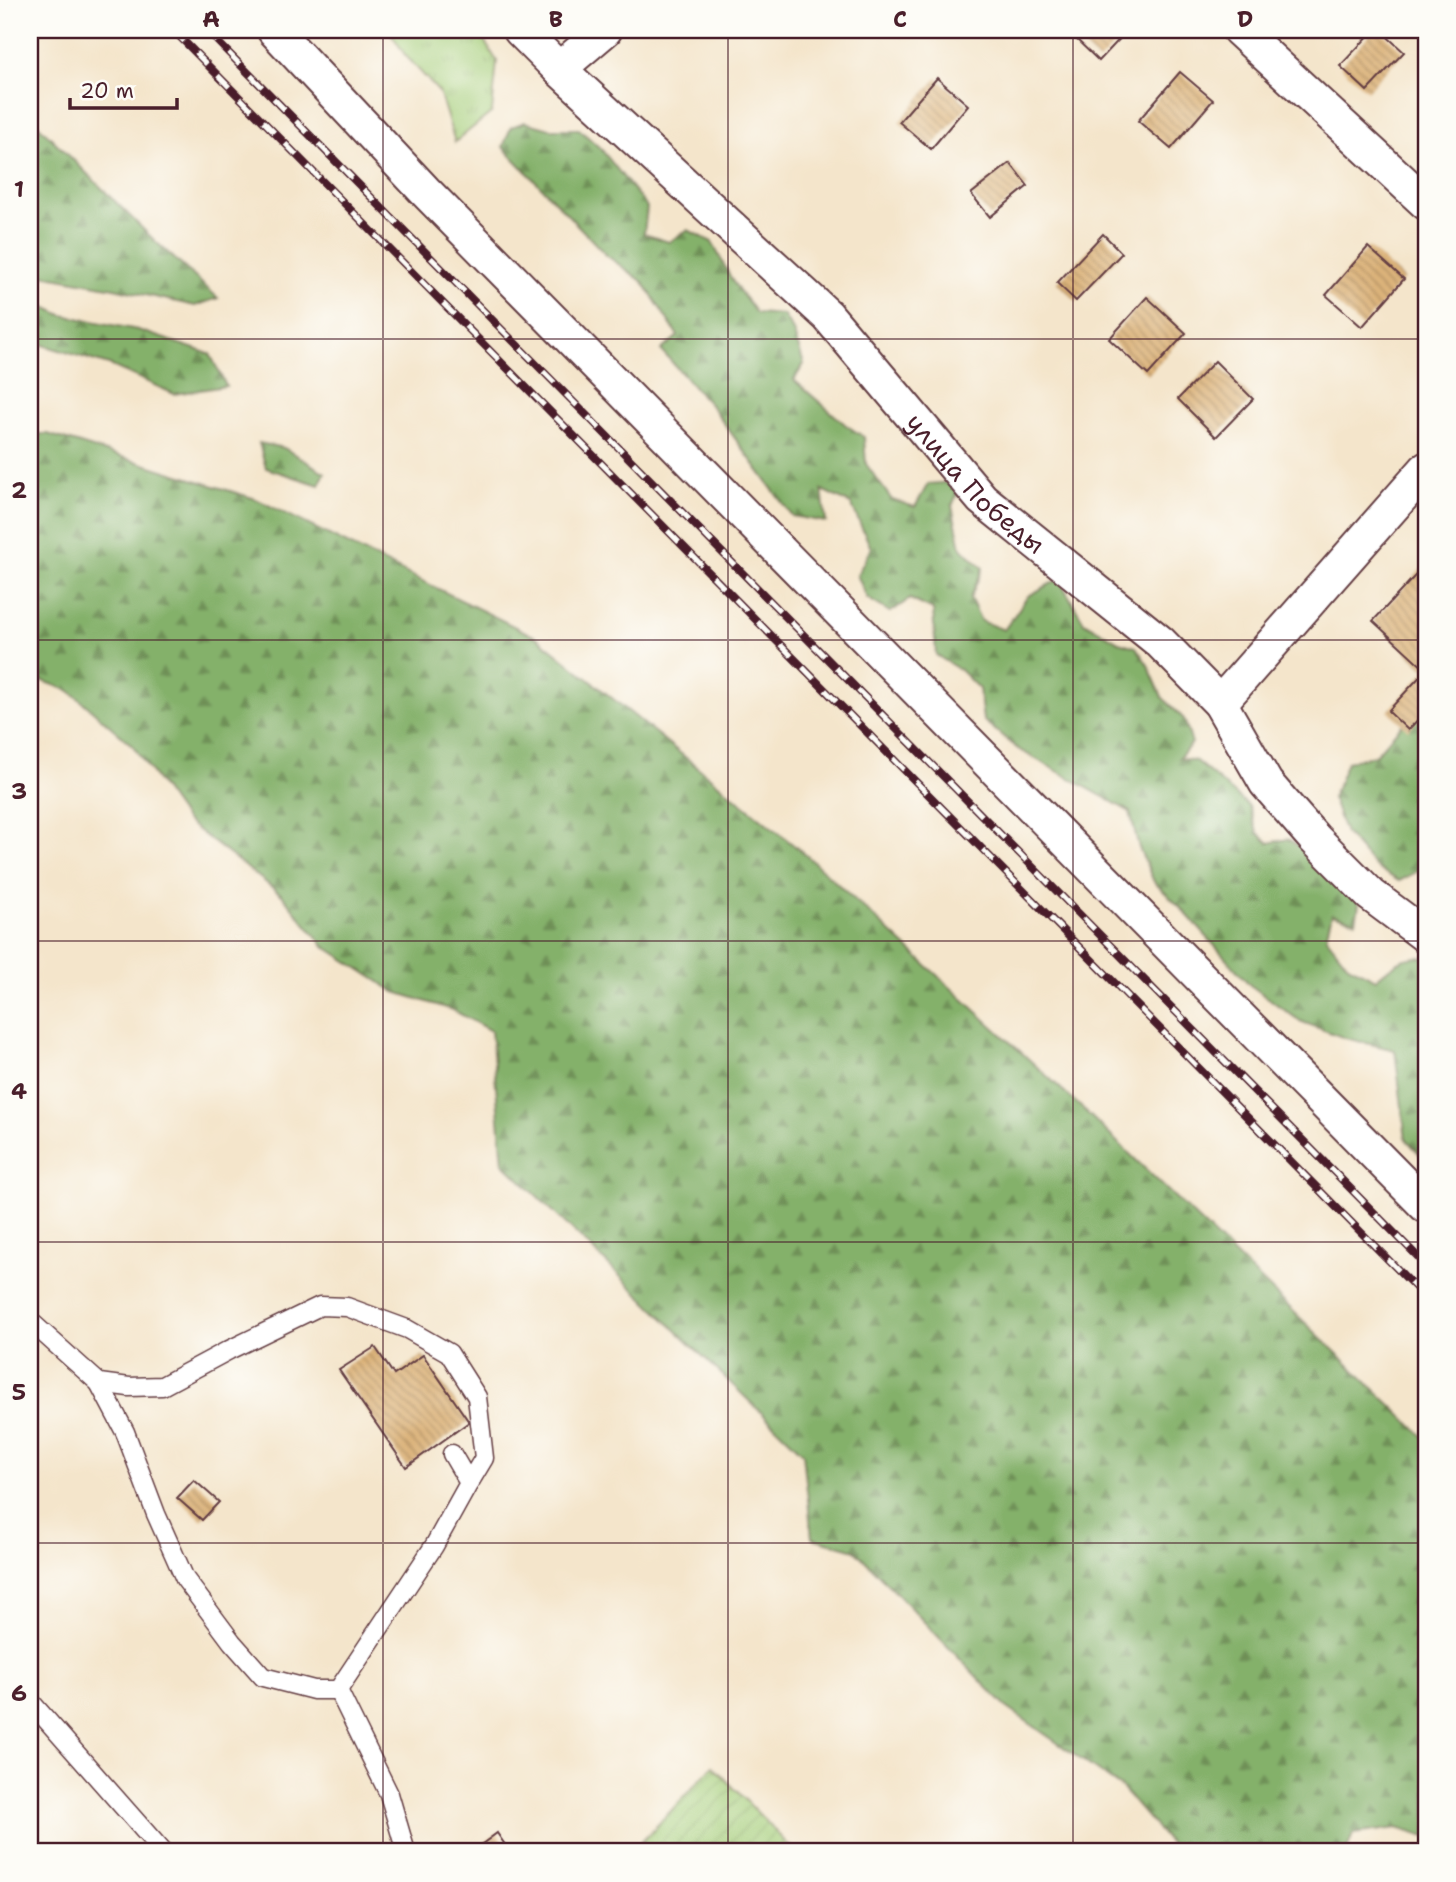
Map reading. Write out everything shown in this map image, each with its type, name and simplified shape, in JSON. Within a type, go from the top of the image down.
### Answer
[{"type":"street","points":[[274,30],[425,191],[1426,1206]]},
{"type":"street","name":"улица Победы","points":[[520,30],[828,316],[982,499],[1160,642],[1220,703],[1266,783],[1314,838],[1371,895],[1426,936]]},
{"type":"street","points":[[559,69],[605,30]]},
{"type":"street","points":[[1239,30],[1426,203]]},
{"type":"street","points":[[1220,703],[1426,469]]},
{"type":"lane","points":[[99,1383],[129,1387],[162,1386],[320,1306],[347,1307],[407,1329],[449,1353],[477,1397],[484,1458],[434,1546],[338,1690]]},
{"type":"lane","points":[[30,1321],[99,1383],[125,1432],[156,1514],[185,1579],[232,1642],[262,1677],[314,1690],[338,1690]]},
{"type":"lane","points":[[452,1454],[469,1483]]},
{"type":"lane","points":[[338,1690],[389,1794],[406,1852]]},
{"type":"lane","points":[[30,1702],[163,1852]]},
{"type":"green space","points":[[389,30],[477,30],[497,61],[492,112],[455,142],[439,92],[405,55]]},
{"type":"green space","points":[[30,117],[155,241],[218,298],[195,306],[30,273]]},
{"type":"green space","points":[[525,122],[550,129],[579,129],[601,149],[647,207],[644,234],[669,242],[688,230],[712,242],[733,282],[756,313],[783,315],[793,331],[804,364],[794,380],[864,437],[866,464],[892,500],[915,507],[928,484],[952,482],[957,494],[952,506],[961,547],[983,568],[970,598],[981,621],[1004,630],[1028,596],[1059,579],[1084,622],[1119,642],[1136,647],[1148,665],[1162,697],[1184,719],[1192,743],[1179,758],[1196,761],[1249,806],[1257,832],[1269,843],[1288,839],[1325,865],[1359,904],[1356,921],[1332,914],[1326,937],[1348,965],[1376,979],[1404,959],[1426,958],[1426,1161],[1406,1139],[1395,1050],[1345,1038],[1300,1021],[1250,985],[1154,882],[1139,848],[1130,812],[1018,749],[983,720],[979,689],[960,670],[936,655],[933,610],[910,599],[890,612],[867,598],[857,575],[871,548],[851,504],[822,490],[826,522],[792,516],[712,407],[661,350],[678,336],[643,282],[606,255],[503,147],[511,127]]},
{"type":"green space","points":[[30,300],[62,315],[138,330],[210,354],[226,386],[174,394],[112,366],[30,341]]},
{"type":"green space","points":[[30,434],[48,434],[256,499],[538,638],[806,855],[1083,1109],[1426,1439],[1426,1837],[1397,1828],[1353,1834],[1346,1852],[1177,1852],[1123,1789],[1005,1706],[855,1550],[812,1538],[803,1453],[503,1163],[491,1031],[453,1010],[395,992],[324,946],[282,895],[186,821],[133,746],[70,691],[30,676]]},
{"type":"green space","points":[[259,443],[284,448],[325,473],[319,485],[266,468]]},
{"type":"green space","points":[[1426,698],[1426,867],[1399,881],[1375,867],[1345,833],[1332,798],[1347,762],[1375,755]]},
{"type":"green space","points":[[713,1766],[795,1852],[632,1852]]},
{"type":"building","points":[[1081,30],[1128,30],[1099,61],[1074,37]]},
{"type":"building","points":[[1374,30],[1380,30],[1404,52],[1367,91],[1340,66]]},
{"type":"building","points":[[1180,72],[1213,100],[1171,149],[1138,121]]},
{"type":"building","points":[[937,78],[968,105],[931,149],[899,122]]},
{"type":"building","points":[[1010,163],[1028,186],[990,217],[971,194]]},
{"type":"building","points":[[1103,234],[1122,253],[1076,301],[1057,283]]},
{"type":"building","points":[[1368,247],[1404,279],[1362,327],[1326,295]]},
{"type":"building","points":[[1147,297],[1186,333],[1148,375],[1109,339]]},
{"type":"building","points":[[1215,361],[1253,399],[1216,437],[1178,399]]},
{"type":"building","points":[[1426,564],[1426,670],[1373,621]]},
{"type":"building","points":[[1426,670],[1426,711],[1408,730],[1388,711]]},
{"type":"building","points":[[375,1347],[394,1375],[423,1355],[469,1422],[406,1467],[339,1370]]},
{"type":"building","points":[[194,1480],[219,1502],[202,1520],[177,1498]]},
{"type":"building","points":[[497,1833],[510,1852],[475,1852],[474,1850]]},
{"type":"railway","points":[[173,30],[1426,1298]]},
{"type":"railway","points":[[206,30],[1426,1265]]}]
